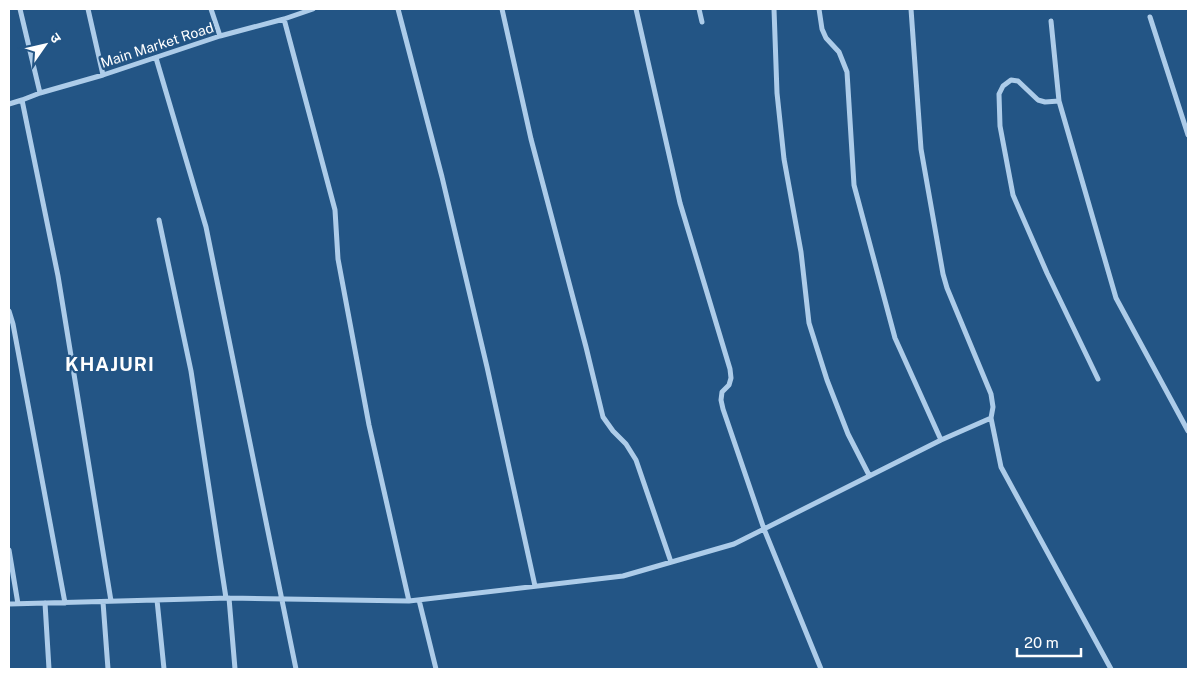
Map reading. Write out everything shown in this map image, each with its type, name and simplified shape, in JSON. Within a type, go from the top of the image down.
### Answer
[{"type":"street","points":[[20,9],[40,93]]},
{"type":"street","points":[[88,9],[103,75]]},
{"type":"street","points":[[210,9],[220,36]]},
{"type":"street","name":"Main Market Road","points":[[9,104],[220,36],[284,19],[303,10],[313,9]]},
{"type":"street","points":[[398,9],[442,177],[485,357],[535,586]]},
{"type":"street","points":[[502,9],[531,139],[603,417],[612,431],[626,444],[636,460],[671,562]]},
{"type":"street","points":[[636,9],[680,203],[730,369],[731,378],[722,392],[723,409],[764,529],[821,669]]},
{"type":"street","points":[[699,9],[702,22]]},
{"type":"street","points":[[774,9],[777,93],[784,159],[800,252],[809,323],[830,389],[848,434],[869,475]]},
{"type":"street","points":[[819,9],[822,29],[826,38],[839,52],[847,72],[854,186],[895,338],[941,440]]},
{"type":"street","points":[[911,9],[921,149],[943,274],[991,394],[993,407],[991,418],[1001,467],[1111,669]]},
{"type":"street","points":[[1150,17],[1188,135]]},
{"type":"street","points":[[284,19],[335,210],[338,259],[365,406],[409,601]]},
{"type":"street","points":[[1051,21],[1059,102],[1116,298],[1188,431]]},
{"type":"street","points":[[156,58],[206,227],[296,669]]},
{"type":"street","points":[[1059,102],[1038,100],[1018,81],[1011,80],[1003,86],[999,94],[1000,126],[1014,195],[1047,273],[1098,379]]},
{"type":"street","points":[[22,100],[58,276],[111,601]]},
{"type":"street","points":[[159,220],[191,371],[227,598],[235,669]]},
{"type":"street","points":[[9,310],[65,603]]},
{"type":"street","points":[[9,604],[227,598],[409,601],[623,576],[734,544],[869,475],[991,418]]},
{"type":"street","points":[[9,550],[18,604]]},
{"type":"street","points":[[157,600],[164,669]]},
{"type":"street","points":[[419,600],[436,669]]},
{"type":"street","points":[[103,602],[108,669]]},
{"type":"street","points":[[45,603],[49,669]]},
{"type":"district","name":"KHAJURI","points":[[110,364]]}]
